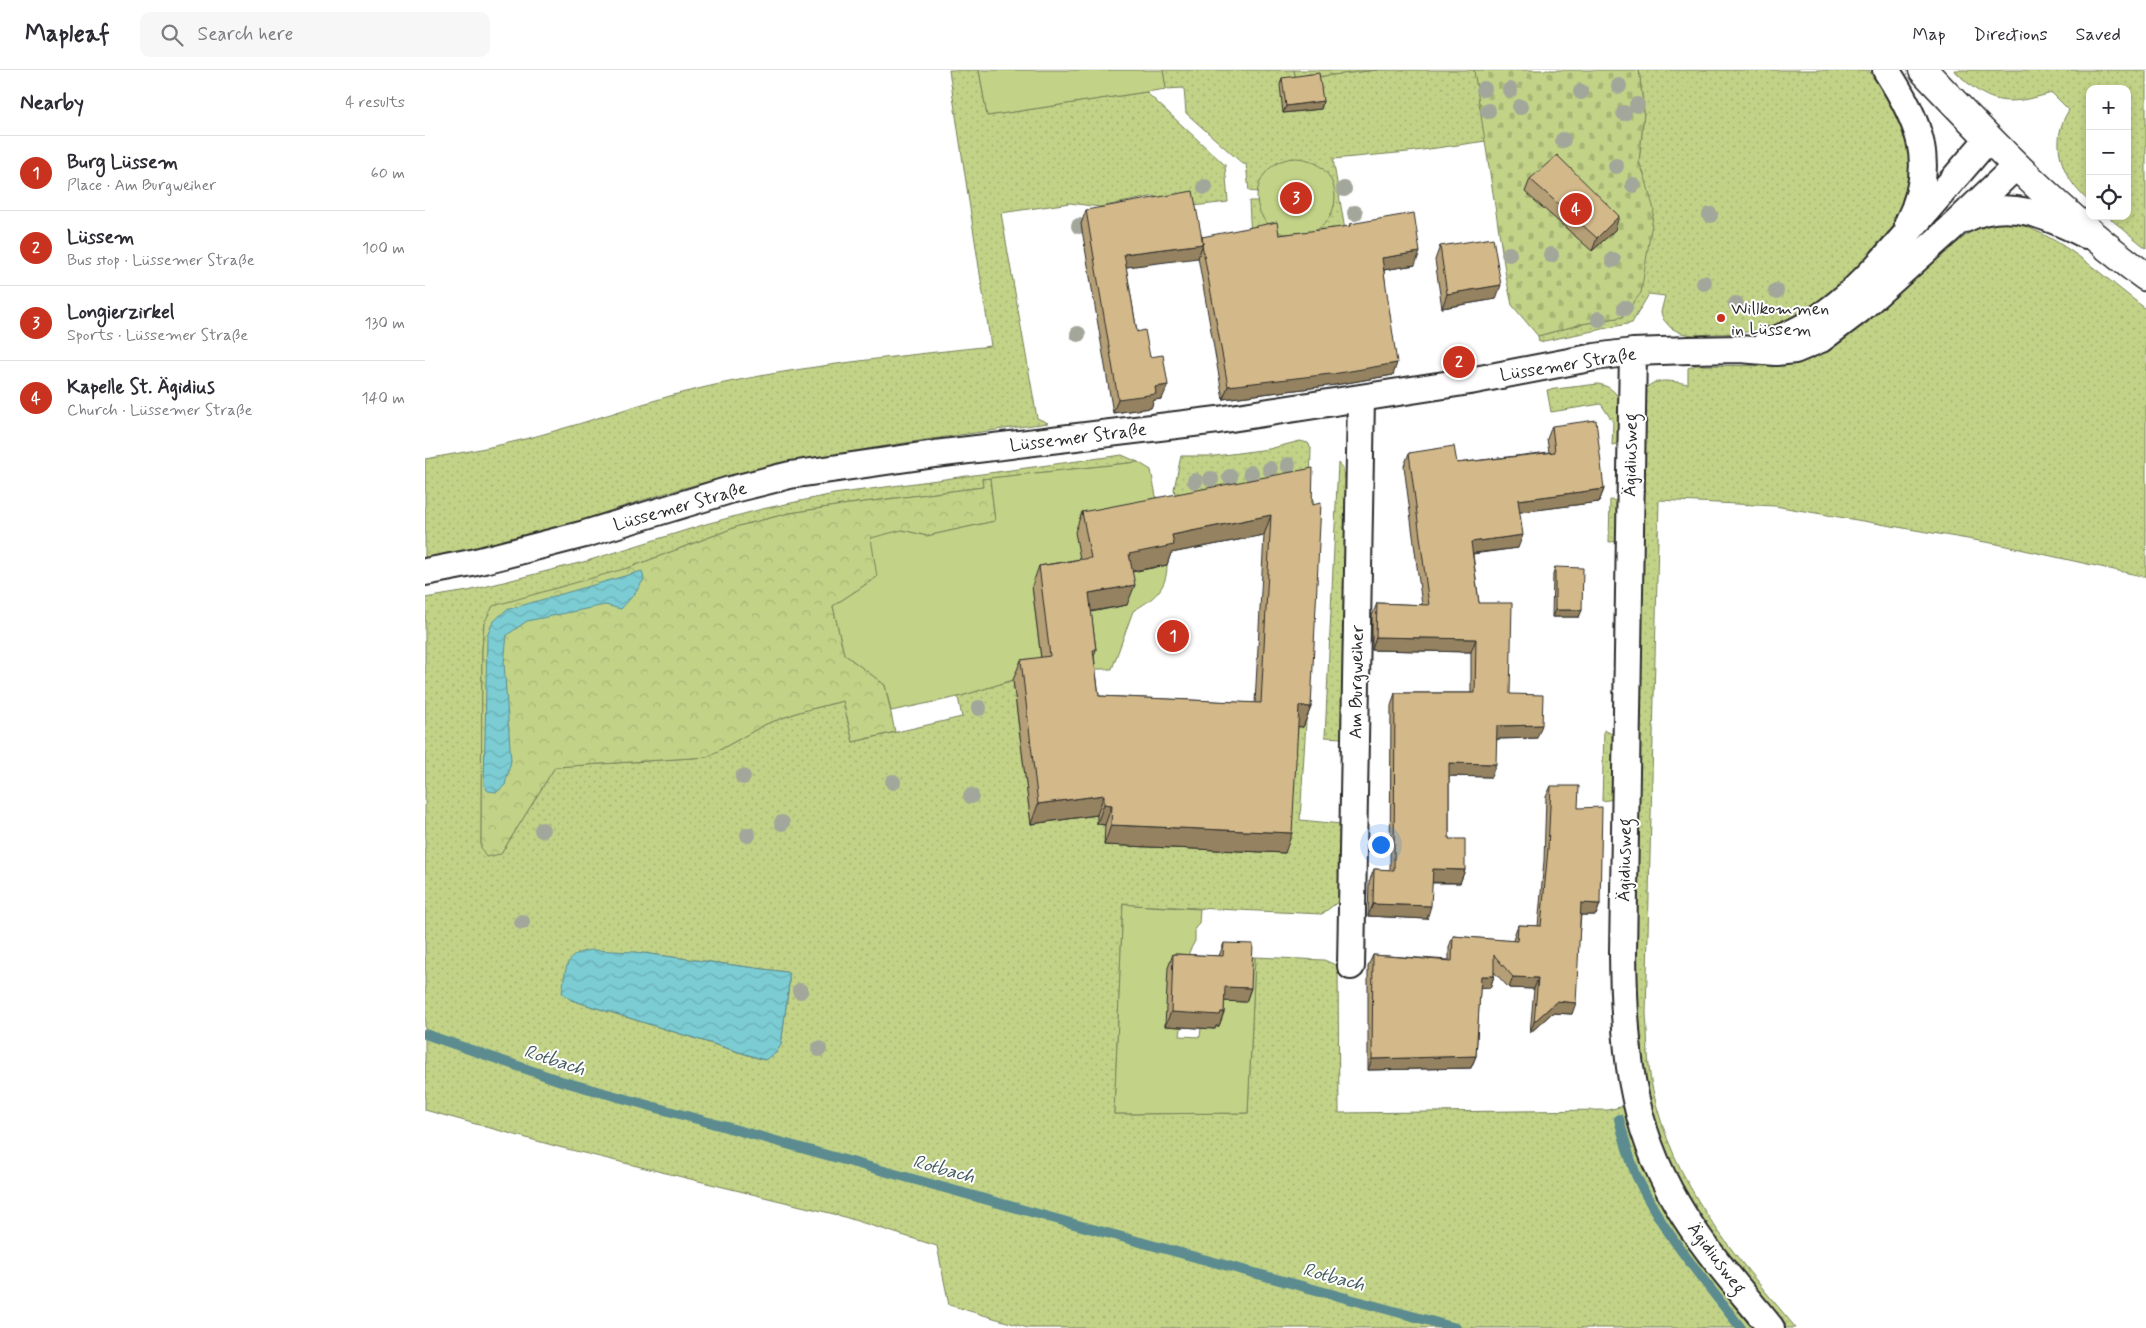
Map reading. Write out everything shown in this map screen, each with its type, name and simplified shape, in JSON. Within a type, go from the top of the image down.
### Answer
[{"type":"street","name":"Lüssemer Straße","points":[[1886,70],[1914,119],[1922,147],[1924,169],[1919,197],[1897,244]]},
{"type":"street","points":[[1923,70],[2016,166],[2082,227],[2146,277]]},
{"type":"street","name":"Lüssemer Straße","points":[[1740,349],[1783,338],[1807,325],[1834,306],[1897,244],[1989,140]]},
{"type":"street","name":"Lüssemer Straße","points":[[425,572],[472,563],[575,536],[730,490],[790,476],[935,454],[1218,420],[1470,381],[1585,358],[1633,352],[1740,349],[1776,352],[1795,350],[1821,339],[1858,312],[2016,166]]},
{"type":"street","name":"Lüssemer Straße","points":[[1950,229],[1978,212],[1992,209],[2012,209],[2050,218],[2104,244]]},
{"type":"street","name":"Ägidiusweg","points":[[1633,352],[1623,952],[1627,1059],[1644,1131],[1659,1169],[1677,1204],[1724,1269],[1771,1328]]},
{"type":"street","name":"Am Burgweiher","points":[[1351,966],[1361,398]]},
{"type":"green space","points":[[949,70],[979,70],[987,116],[1146,92],[1225,165],[1228,202],[1158,210],[1155,196],[1100,207],[1070,203],[1001,213],[1037,418],[1048,423],[913,442],[779,465],[691,486],[493,546],[425,559],[425,459],[473,451],[520,440],[670,396],[749,378],[829,365],[991,346]]},
{"type":"green space","points":[[979,70],[1163,70],[1166,89],[987,116]]},
{"type":"green space","points":[[1163,70],[1294,70],[1296,79],[1377,70],[1474,70],[1486,141],[1408,152],[1333,159],[1346,236],[1251,239],[1249,201],[1258,201],[1267,221],[1277,229],[1298,236],[1334,207],[1333,188],[1329,178],[1317,164],[1262,179],[1257,192],[1249,191],[1246,164],[1243,164],[1186,113],[1184,88],[1166,89]]},
{"type":"green space","points":[[1294,70],[1377,70],[1296,79]]},
{"type":"green space","points":[[1474,70],[1639,70],[1644,112],[1639,162],[1654,210],[1641,293],[1622,317],[1582,324],[1538,336],[1512,305]]},
{"type":"green space","points":[[1639,70],[1869,70],[1897,115],[1904,131],[1913,168],[1901,220],[1863,267],[1808,312],[1776,326],[1741,333],[1693,335],[1681,333],[1671,328],[1663,319],[1661,312],[1665,296],[1649,294],[1632,323],[1539,342],[1538,336],[1582,324],[1622,317],[1645,177],[1639,162],[1644,112]]},
{"type":"green space","points":[[1954,70],[2146,70],[2146,248],[2112,220],[2131,220],[2131,85],[2086,85],[2086,198],[2072,182],[2061,159],[2059,135],[2069,110],[2052,93],[2022,100],[1999,100],[1988,97],[1966,82]]},
{"type":"green space","points":[[1296,158],[1311,161],[1328,175],[1332,182],[1335,197],[1332,212],[1318,229],[1311,233],[1296,236],[1281,233],[1264,219],[1260,212],[1257,197],[1260,182],[1274,165],[1281,161]]},
{"type":"green space","points":[[2009,221],[2047,236],[2081,258],[2146,309],[2146,577],[1997,544],[1775,506],[1659,500],[1646,1014],[1650,1077],[1661,1122],[1674,1155],[1690,1186],[1728,1245],[1796,1328],[1783,1328],[1719,1253],[1661,1153],[1631,1023],[1642,394],[1646,388],[1656,382],[1668,381],[1688,384],[1688,368],[1696,365],[1773,366],[1791,361],[1907,282],[1973,230],[1987,224]]},
{"type":"green space","points":[[1598,384],[1608,387],[1619,399],[1622,416],[1620,443],[1612,445],[1613,422],[1601,404],[1551,412],[1547,390]]},
{"type":"green space","points":[[1300,441],[1308,443],[1311,448],[1310,486],[1318,525],[1300,820],[1341,824],[1339,901],[1322,914],[1132,905],[1123,903],[1114,1114],[1248,1113],[1255,957],[1324,960],[1338,966],[1339,1113],[1608,1110],[1628,1105],[1761,1328],[1028,1328],[949,1305],[937,1246],[838,1215],[559,1147],[425,1110],[425,598],[468,591],[587,561],[706,524],[762,509],[834,494],[1122,455],[1138,462],[982,479],[983,487],[790,513],[739,526],[484,623],[482,650],[481,847],[501,854],[555,767],[707,757],[766,724],[799,712],[843,701],[853,742],[962,717],[958,697],[1013,680],[1031,824],[1097,815],[1097,824],[1105,825],[1291,726],[1303,727],[1314,523],[1179,513],[1174,489],[1181,456],[1215,456],[1269,449]],"holes":[[[635,952],[786,972],[789,975],[789,984],[781,1045],[764,1060],[571,1000]]]},
{"type":"green space","points":[[1138,462],[1151,470],[1160,517],[1122,573],[1167,565],[1166,574],[1162,587],[1153,598],[1133,611],[1112,669],[1089,669],[1032,586],[1043,676],[1013,680],[958,697],[891,711],[885,685],[844,654],[833,606],[877,577],[871,538],[902,530],[927,536],[995,521],[990,478]]},
{"type":"green space","points":[[1338,463],[1343,469],[1346,481],[1341,738],[1325,737]]},
{"type":"green space","points":[[990,478],[995,521],[927,536],[902,530],[877,577],[833,606],[844,654],[885,685],[895,732],[853,742],[843,701],[799,712],[766,724],[707,757],[555,767],[501,854],[486,857],[481,847],[482,650],[484,623],[493,606],[631,567],[739,526],[790,513],[983,487],[982,479]]},
{"type":"green space","points":[[1610,500],[1618,501],[1621,541],[1609,542]]},
{"type":"green space","points":[[1604,730],[1614,735],[1615,799],[1602,801]]},
{"type":"green space","points":[[1123,903],[1200,909],[1199,924],[1195,928],[1195,941],[1189,952],[1189,969],[1180,1036],[1200,1037],[1201,1028],[1219,1026],[1220,1001],[1248,958],[1255,957],[1248,1113],[1114,1114]]},
{"type":"water","points":[[642,571],[644,579],[636,592],[621,609],[605,605],[527,621],[507,635],[504,663],[511,761],[505,785],[497,792],[488,791],[484,786],[487,636],[493,622],[506,610]]},
{"type":"water","points":[[592,950],[635,952],[786,972],[789,974],[789,984],[781,1045],[776,1053],[765,1060],[571,1000],[562,993],[568,963],[576,954]]},
{"type":"building","points":[[1319,73],[1323,101],[1286,106],[1282,78]]},
{"type":"building","points":[[1557,155],[1619,216],[1597,238],[1530,179]]},
{"type":"building","points":[[1193,191],[1203,244],[1124,254],[1137,332],[1145,330],[1150,357],[1163,355],[1168,385],[1155,387],[1156,394],[1118,399],[1086,210]]},
{"type":"building","points":[[1414,213],[1420,252],[1382,258],[1397,363],[1339,373],[1228,386],[1202,237],[1277,222],[1279,235],[1350,226],[1350,224]]},
{"type":"building","points":[[1493,238],[1501,285],[1447,294],[1440,246]]},
{"type":"building","points":[[1596,420],[1604,489],[1518,500],[1523,535],[1471,542],[1479,603],[1512,603],[1510,694],[1543,695],[1542,725],[1497,726],[1496,764],[1449,763],[1449,839],[1465,839],[1465,870],[1433,869],[1431,906],[1373,904],[1374,869],[1394,870],[1395,693],[1475,693],[1476,639],[1376,637],[1377,603],[1429,605],[1409,453],[1454,446],[1457,463],[1555,452],[1552,426]]},
{"type":"building","points":[[1313,468],[1312,505],[1321,503],[1311,707],[1299,706],[1292,833],[1111,825],[1112,805],[1104,804],[1104,795],[1038,804],[1021,660],[1050,656],[1039,566],[1091,558],[1082,512]],"holes":[[[1271,515],[1261,703],[1099,696],[1093,650],[1096,650],[1089,593],[1135,585],[1129,554],[1174,545],[1172,535]]]},
{"type":"building","points":[[1555,567],[1583,568],[1582,610],[1555,610]]},
{"type":"building","points":[[1551,786],[1579,786],[1578,808],[1602,807],[1600,904],[1581,903],[1576,1003],[1557,1001],[1534,1022],[1538,978],[1513,977],[1494,955],[1494,976],[1481,976],[1476,1056],[1372,1059],[1373,955],[1452,961],[1453,936],[1517,941],[1518,925],[1541,926]]},
{"type":"building","points":[[1224,943],[1253,944],[1251,988],[1225,987],[1224,1012],[1221,1012],[1220,1015],[1171,1012],[1173,954],[1223,956]]},
{"type":"waterway","name":"Rotbach","points":[[425,1034],[561,1081],[1456,1328]]},
{"type":"waterway","points":[[1619,1119],[1629,1156],[1647,1197],[1671,1236],[1741,1328]]},
{"type":"place","name":"Longierzirkel","points":[[1296,198]]},
{"type":"place","name":"Kapelle St. Ägidius","points":[[1576,209]]},
{"type":"place","name":"Willkommen in Lüssem","points":[[1721,318]]},
{"type":"place","name":"Lüssem","points":[[1459,362]]},
{"type":"place","name":"Burg Lüssem","points":[[1173,636]]}]
